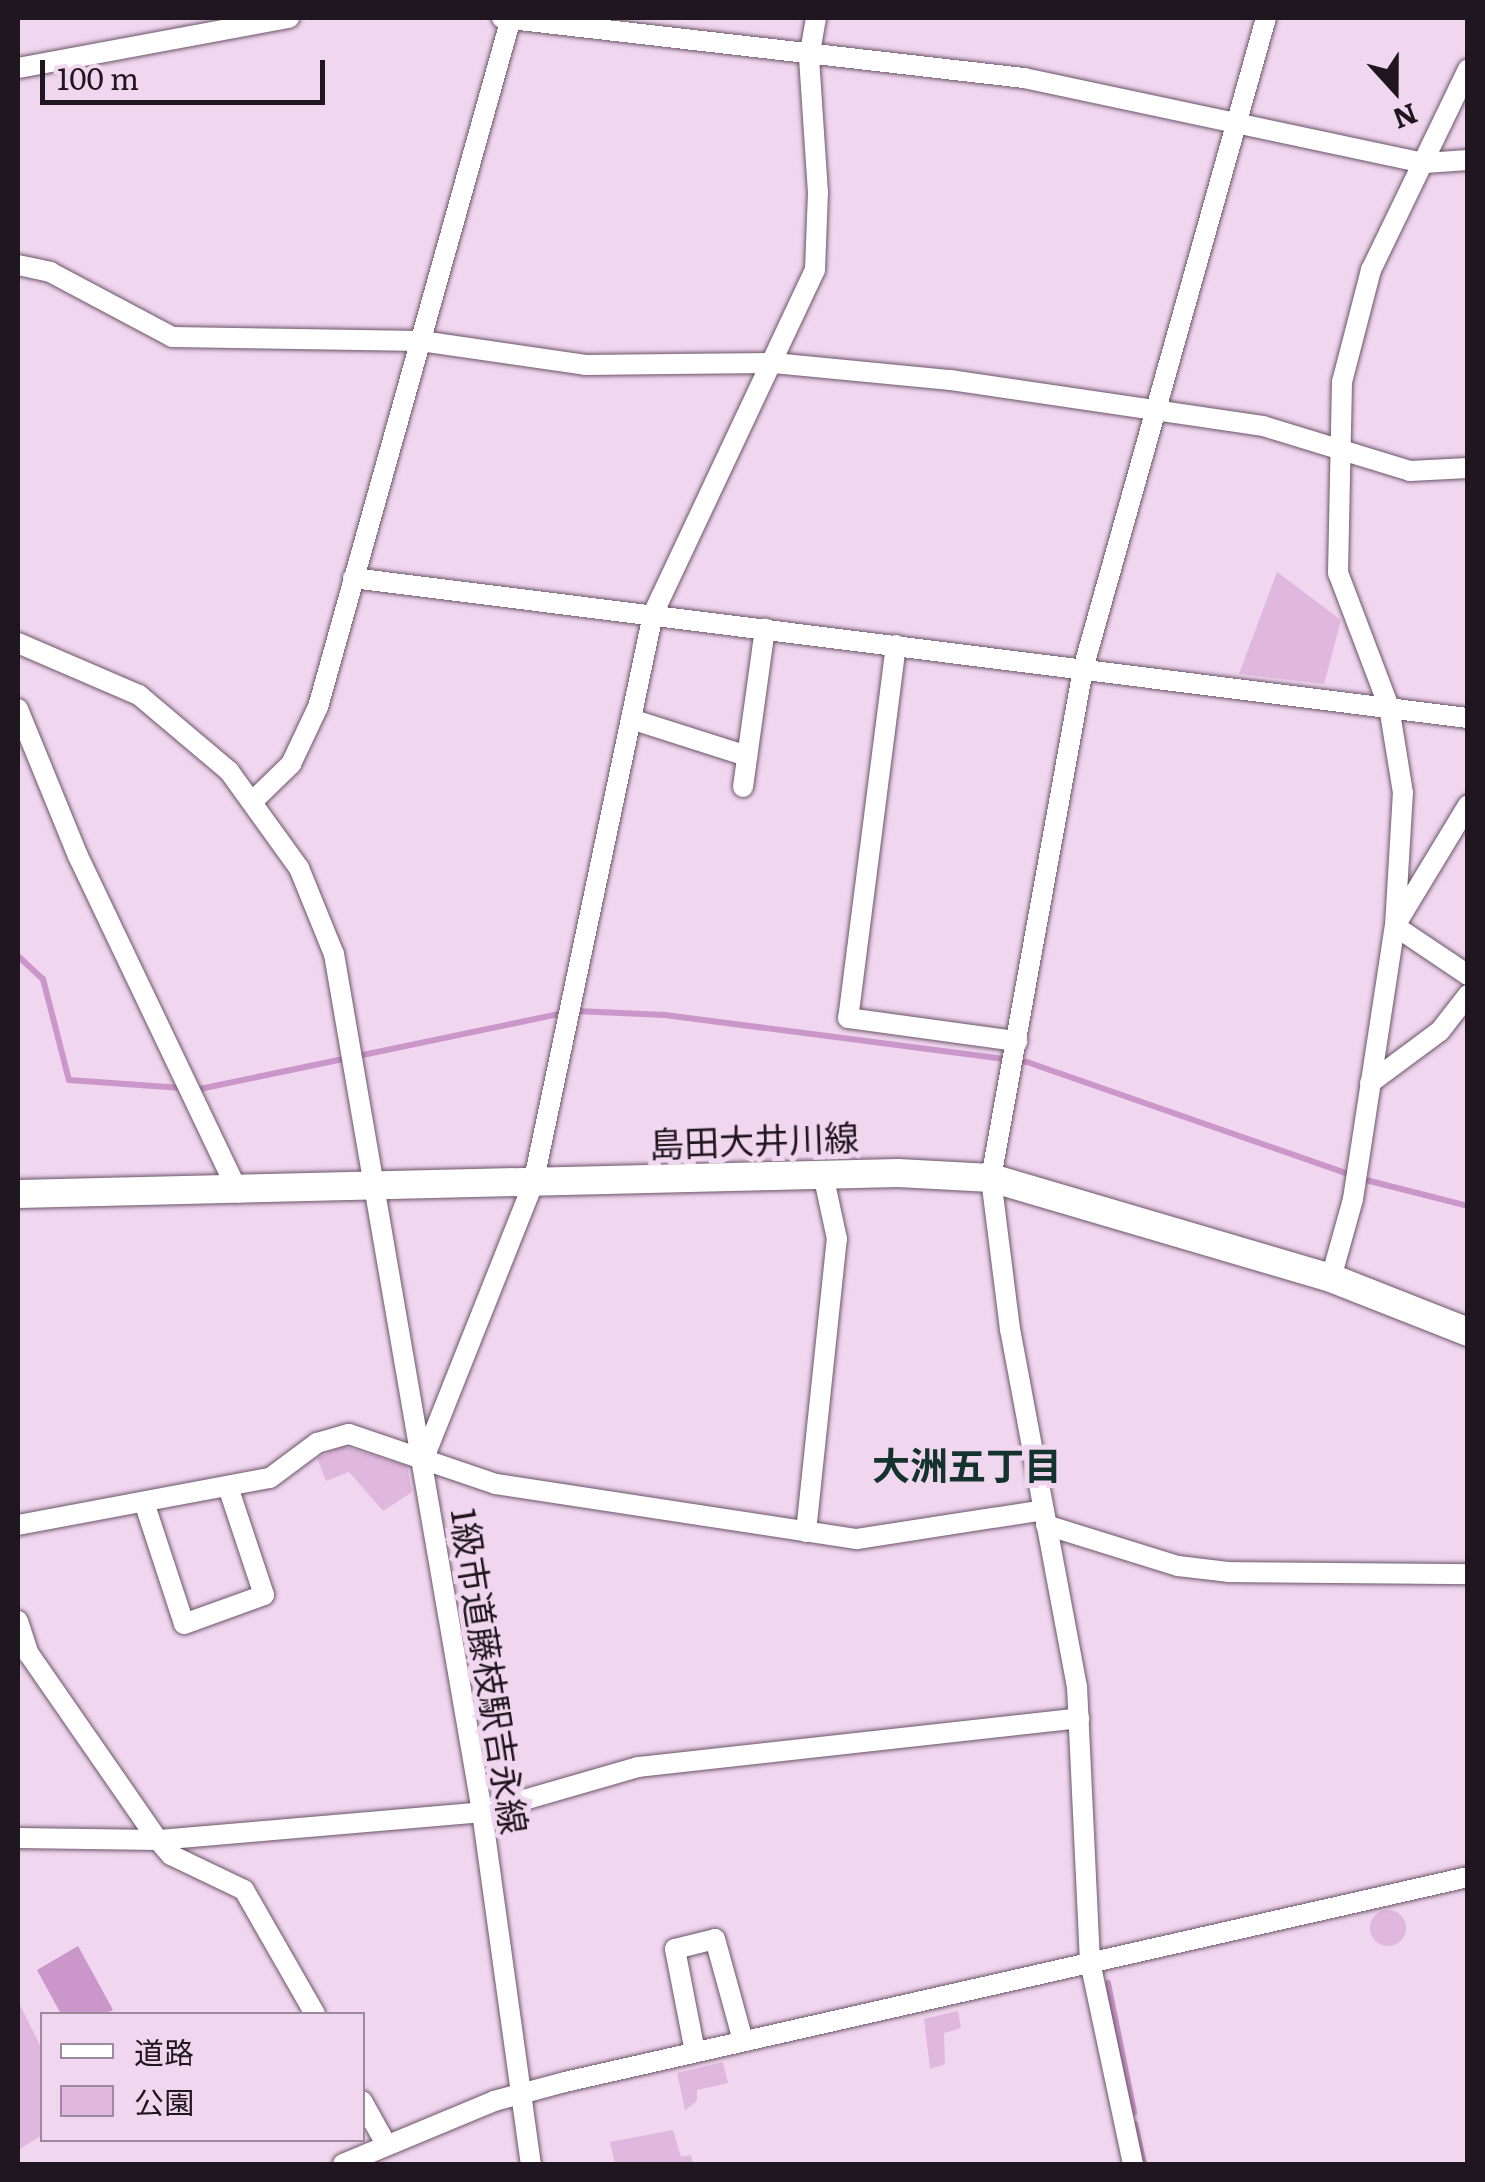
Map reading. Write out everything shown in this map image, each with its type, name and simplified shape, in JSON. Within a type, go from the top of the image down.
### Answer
[{"type":"main road","name":"島田大井川線","points":[[18,1194],[239,1194],[823,1174],[991,1178],[1331,1278],[1467,1331]]},
{"type":"street","points":[[18,68],[289,18]]},
{"type":"street","points":[[502,18],[809,58],[1024,78],[1237,120],[1424,163],[1468,160]]},
{"type":"street","points":[[254,800],[291,764],[306,738],[511,18]]},
{"type":"street","points":[[423,1460],[533,1184],[653,614],[815,270],[818,193],[809,58],[816,18]]},
{"type":"street","points":[[1134,2164],[1090,1962],[1079,1718],[991,1178],[1083,668],[1266,18]]},
{"type":"street","points":[[1331,1278],[1353,1199],[1395,926],[1403,793],[1389,707],[1338,573],[1338,445],[1356,316],[1468,69]]},
{"type":"street","points":[[18,265],[50,272],[172,337],[421,341],[586,365],[773,364],[952,380],[1263,426],[1338,445],[1410,472],[1468,468]]},
{"type":"street","points":[[353,578],[1468,718]]},
{"type":"street","points":[[743,786],[765,628]]},
{"type":"street","name":"1級市道藤枝駅吉永線","points":[[18,644],[139,695],[205,748],[254,800],[299,868],[334,954],[380,1188],[482,1812],[526,2092],[530,2164]]},
{"type":"street","points":[[896,645],[848,1018],[1015,1054]]},
{"type":"street","points":[[18,710],[78,856],[239,1194]]},
{"type":"street","points":[[631,720],[748,756]]},
{"type":"street","points":[[1395,926],[1468,806]]},
{"type":"street","points":[[1395,926],[1468,975]]},
{"type":"street","points":[[1370,1083],[1440,1031],[1468,996]]},
{"type":"street","points":[[806,1532],[837,1239],[823,1174]]},
{"type":"street","points":[[18,1526],[270,1478],[317,1443],[349,1434],[496,1484],[806,1532],[878,1539],[1045,1518],[1178,1566],[1228,1572],[1468,1574]]},
{"type":"street","points":[[144,1502],[184,1624],[264,1596],[228,1486]]},
{"type":"street","points":[[18,1620],[28,1654],[158,1840],[171,1855],[244,1890],[314,2012]]},
{"type":"street","points":[[18,1838],[158,1840],[482,1812],[638,1767],[1079,1718]]},
{"type":"street","points":[[343,2164],[526,2092],[1468,1877]]},
{"type":"street","points":[[696,2052],[676,1949],[715,1938],[743,2041]]},
{"type":"street","points":[[365,2106],[386,2144]]},
{"type":"green space","points":[[1277,572],[1341,620],[1324,684],[1239,674]]},
{"type":"green space","points":[[343,1446],[407,1466],[412,1492],[383,1511],[349,1472],[326,1481],[317,1458]]},
{"type":"green space","points":[[1388,1910],[1401,1915],[1406,1928],[1401,1941],[1388,1946],[1375,1941],[1370,1928],[1375,1915]]},
{"type":"green space","points":[[18,2001],[40,2045],[40,2136],[18,2150]]},
{"type":"green space","points":[[958,2011],[961,2028],[944,2033],[945,2064],[930,2069],[924,2019]]},
{"type":"green space","points":[[723,2062],[728,2083],[697,2090],[697,2101],[685,2110],[677,2073]]},
{"type":"green space","points":[[673,2130],[681,2157],[691,2155],[693,2164],[615,2164],[610,2142]]},
{"type":"shaded area","points":[[78,1946],[113,2010],[60,2012],[37,1970]]},
{"type":"waterway","points":[[18,956],[43,979],[69,1080],[182,1088]]},
{"type":"waterway","points":[[576,1011],[665,1015],[1027,1062],[1351,1175]]},
{"type":"waterway","points":[[195,1090],[563,1013]]},
{"type":"waterway","points":[[1362,1179],[1468,1206]]},
{"type":"waterway","points":[[1108,1983],[1134,2112]]},
{"type":"waterway","points":[[1135,2124],[1144,2164]]},
{"type":"district","name":"大洲五丁目","points":[[967,1464]]}]
